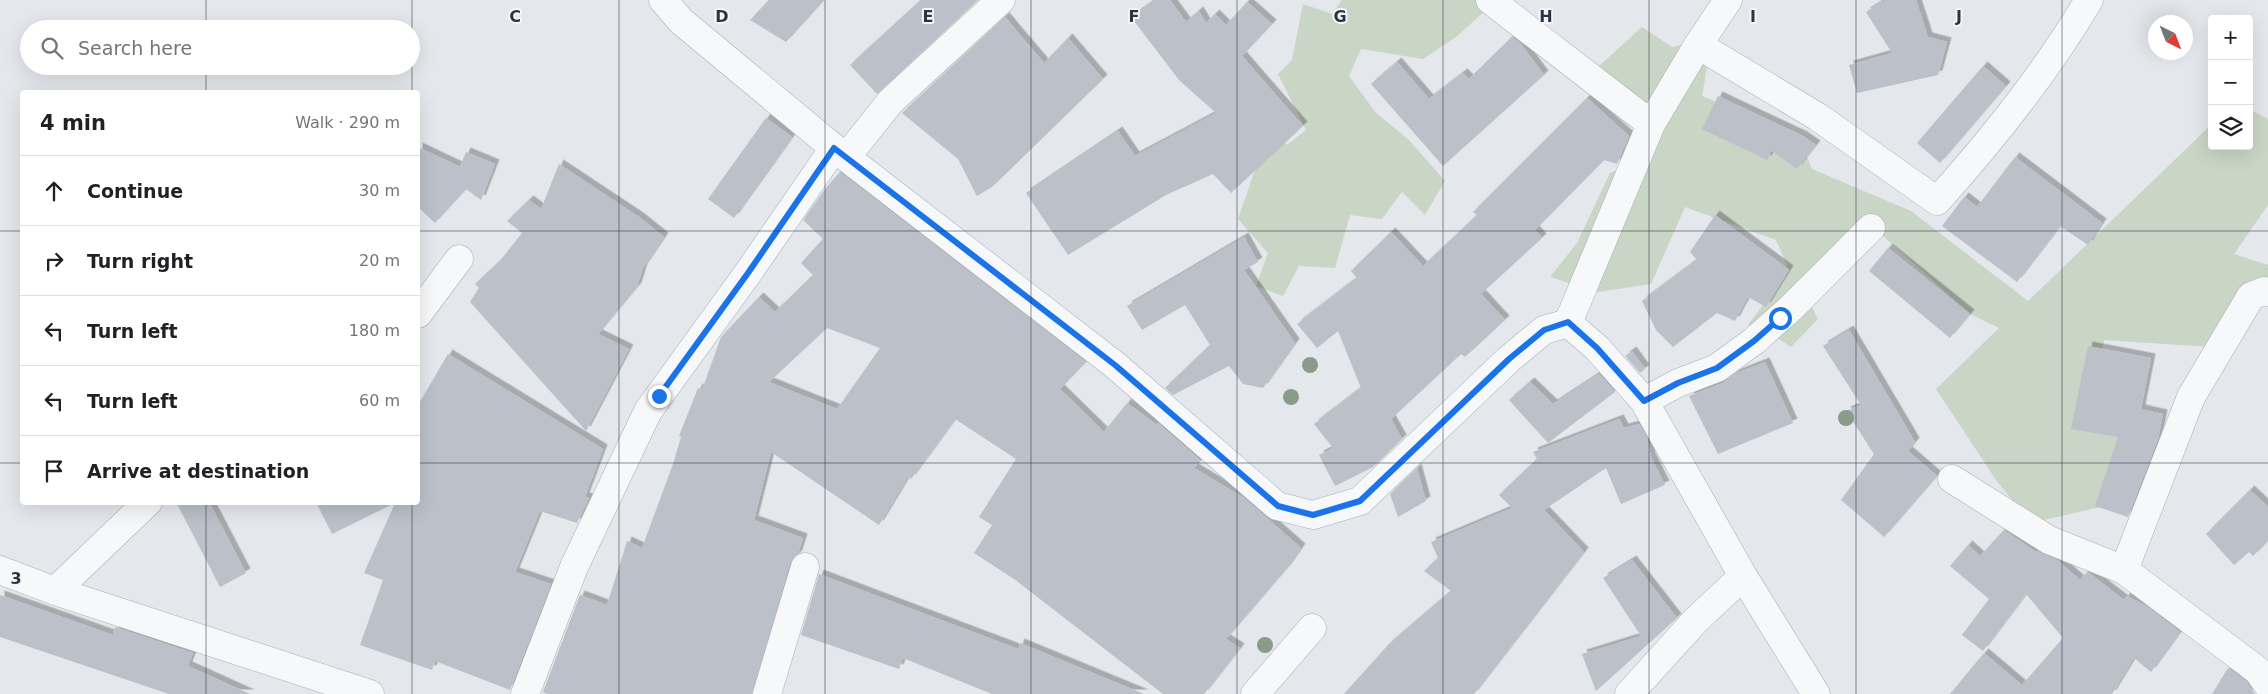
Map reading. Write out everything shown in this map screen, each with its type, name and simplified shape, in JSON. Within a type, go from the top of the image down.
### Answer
[{"type":"street","points":[[663,0],[681,22],[841,152],[1115,365],[1278,506],[1313,515],[1360,501],[1509,359],[1544,330],[1568,322],[1651,124],[1698,45],[1728,0]]},
{"type":"street","points":[[524,694],[574,567],[648,411],[748,273],[841,152],[891,101],[1001,0]]},
{"type":"street","points":[[1490,0],[1651,124]]},
{"type":"street","points":[[1698,45],[1818,117],[1937,201],[1967,167],[2064,42],[2089,0]]},
{"type":"street","points":[[1644,401],[1678,383],[1717,368],[1754,341],[1792,307],[1871,228]]},
{"type":"street","points":[[420,311],[459,259]]},
{"type":"street","points":[[2124,570],[2191,397],[2250,296],[2264,291],[2268,292]]},
{"type":"street","points":[[1568,322],[1597,348],[1644,401],[1743,576],[1816,694]]},
{"type":"street","points":[[1952,479],[2049,540],[2124,570],[2257,670],[2268,685]]},
{"type":"street","points":[[55,591],[145,505]]},
{"type":"street","points":[[766,694],[805,567]]},
{"type":"street","points":[[0,570],[55,591],[370,694]]},
{"type":"street","points":[[1629,694],[1696,620],[1743,576]]},
{"type":"street","points":[[1255,694],[1312,628]]},
{"type":"green space","points":[[1342,0],[1497,0],[1456,37],[1423,59],[1361,49],[1349,76],[1376,113],[1408,139],[1445,181],[1425,215],[1402,192],[1382,219],[1350,215],[1335,268],[1299,266],[1283,296],[1256,286],[1268,253],[1238,219],[1257,164],[1233,87],[1287,145],[1306,130],[1278,74],[1292,60],[1303,4],[1332,14]]},
{"type":"green space","points":[[1642,27],[1672,47],[1712,38],[1702,96],[1798,135],[1812,169],[1911,211],[2028,301],[2208,128],[2208,150],[2253,150],[2253,111],[2268,119],[2268,205],[2234,254],[2268,265],[2268,278],[2226,348],[2104,340],[2090,429],[2137,437],[2105,506],[2031,523],[1996,480],[1936,389],[1999,328],[1970,314],[1881,234],[1846,231],[1836,259],[1805,292],[1818,319],[1791,347],[1772,334],[1748,325],[1789,270],[1776,240],[1685,207],[1651,284],[1598,292],[1550,277],[1577,243],[1610,173],[1653,154],[1642,126],[1588,76]]},
{"type":"building","points":[[769,0],[824,0],[786,42],[750,20]]},
{"type":"building","points":[[921,0],[978,0],[877,94],[850,65]]},
{"type":"building","points":[[1156,0],[1170,0],[1186,22],[1199,11],[1206,23],[1215,14],[1226,25],[1247,2],[1272,24],[1242,56],[1303,126],[1231,193],[1213,174],[1166,195],[1068,255],[1026,193],[1118,131],[1135,156],[1216,113],[1179,80],[1131,17]]},
{"type":"building","points":[[1885,0],[1916,0],[1928,37],[1947,42],[1938,75],[1857,93],[1849,65],[1892,53],[1866,12]]},
{"type":"building","points":[[1005,17],[1044,63],[1068,38],[1103,79],[992,187],[977,196],[958,159],[902,113]]},
{"type":"building","points":[[1512,37],[1520,43],[1544,75],[1443,166],[1371,84],[1397,62],[1429,99],[1463,73],[1469,79]]},
{"type":"building","points":[[1983,66],[2006,86],[1940,163],[1917,143]]},
{"type":"building","points":[[1718,96],[1803,136],[1816,145],[1797,169],[1772,151],[1767,160],[1702,129]]},
{"type":"building","points":[[1587,98],[1629,136],[1617,164],[1604,160],[1535,230],[1542,238],[1481,294],[1505,320],[1465,357],[1461,354],[1391,419],[1402,439],[1373,467],[1335,486],[1319,455],[1333,448],[1314,424],[1361,388],[1338,331],[1317,348],[1297,324],[1357,278],[1351,271],[1391,232],[1423,266],[1477,215],[1473,212]]},
{"type":"building","points":[[766,118],[792,137],[734,218],[708,199]]},
{"type":"building","points":[[420,148],[460,167],[466,152],[495,164],[481,200],[466,189],[435,223],[420,209]]},
{"type":"building","points":[[2015,157],[2102,223],[2088,245],[2060,226],[2017,282],[1942,226],[1964,197],[1977,207]]},
{"type":"building","points":[[559,164],[639,217],[664,237],[643,268],[637,287],[598,334],[629,349],[586,431],[470,302],[479,288],[475,284],[499,262],[522,233],[507,221],[529,200],[541,209]]},
{"type":"building","points":[[840,172],[1086,362],[1060,389],[1104,432],[1127,403],[1157,425],[1158,423],[1200,460],[1194,468],[1244,498],[1301,548],[1287,568],[1226,639],[1240,648],[1204,694],[1163,694],[1014,579],[974,553],[992,525],[979,517],[1016,459],[955,419],[911,479],[908,477],[879,525],[771,452],[754,520],[803,538],[798,554],[790,563],[752,694],[547,694],[543,692],[580,595],[607,605],[627,541],[642,548],[673,464],[681,437],[679,436],[698,388],[702,390],[721,337],[759,297],[775,312],[813,275],[801,263],[823,239],[803,220],[825,189]],"holes":[[[827,328],[880,348],[837,409],[769,382]]]},
{"type":"building","points":[[1715,215],[1789,270],[1766,307],[1748,297],[1735,321],[1717,313],[1673,347],[1656,330],[1642,301],[1697,260],[1690,252]]},
{"type":"building","points":[[1244,237],[1258,262],[1244,270],[1295,343],[1263,388],[1243,384],[1229,366],[1173,395],[1165,388],[1210,345],[1185,305],[1142,330],[1127,306]]},
{"type":"building","points":[[1888,248],[1970,314],[1950,338],[1869,271]]},
{"type":"building","points":[[1849,330],[1915,442],[1908,451],[1937,476],[1884,537],[1841,500],[1874,454],[1846,411],[1861,405],[1823,346]]},
{"type":"building","points":[[2088,346],[2151,358],[2141,409],[2163,414],[2158,439],[2128,517],[2095,506],[2118,437],[2071,429]]},
{"type":"building","points":[[1632,351],[1645,369],[1640,373],[1625,356]]},
{"type":"building","points":[[448,354],[603,449],[585,497],[589,498],[577,523],[540,511],[515,572],[551,584],[510,690],[435,661],[432,670],[360,645],[383,580],[364,573],[394,505],[420,505],[420,402]]},
{"type":"building","points":[[1765,362],[1793,423],[1718,454],[1689,396],[1723,383],[1737,373]]},
{"type":"building","points":[[1599,374],[1615,392],[1548,443],[1509,400],[1530,382],[1553,404]]},
{"type":"building","points":[[1619,419],[1624,428],[1639,424],[1647,437],[1651,457],[1665,485],[1621,504],[1606,468],[1544,510],[1584,552],[1474,694],[1344,694],[1389,644],[1451,591],[1424,571],[1438,558],[1431,542],[1512,508],[1499,495],[1537,459],[1533,452]]},
{"type":"building","points":[[1417,468],[1426,501],[1398,517],[1390,494]]},
{"type":"building","points":[[2250,490],[2268,507],[2268,541],[2253,556],[2249,552],[2234,565],[2206,534]]},
{"type":"building","points":[[178,505],[211,505],[246,573],[220,587]]},
{"type":"building","points":[[318,505],[391,505],[332,534]]},
{"type":"building","points":[[2004,530],[2036,552],[2057,560],[2080,580],[2087,572],[2124,600],[2127,596],[2148,607],[2180,632],[2151,672],[2134,658],[2112,694],[1950,694],[1984,653],[2022,685],[2063,638],[2026,594],[1983,651],[1962,635],[1989,599],[1950,566],[1968,545],[1980,556]]},
{"type":"building","points":[[1632,560],[1677,618],[1596,691],[1582,654],[1641,636],[1603,578]]},
{"type":"building","points":[[819,574],[1018,649],[1020,643],[1144,694],[992,694],[903,658],[899,669],[801,635]]},
{"type":"building","points":[[0,595],[113,635],[115,627],[193,653],[188,666],[250,694],[169,694],[0,637]]},
{"type":"building","points":[[2228,668],[2246,681],[2255,694],[2212,694]]},
{"type":"route","points":[[659,396],[748,273],[834,148],[847,156],[1115,365],[1278,506],[1313,515],[1360,501],[1509,359],[1544,330],[1568,322],[1597,348],[1644,401],[1678,383],[1717,368],[1754,341],[1780,318]]}]
